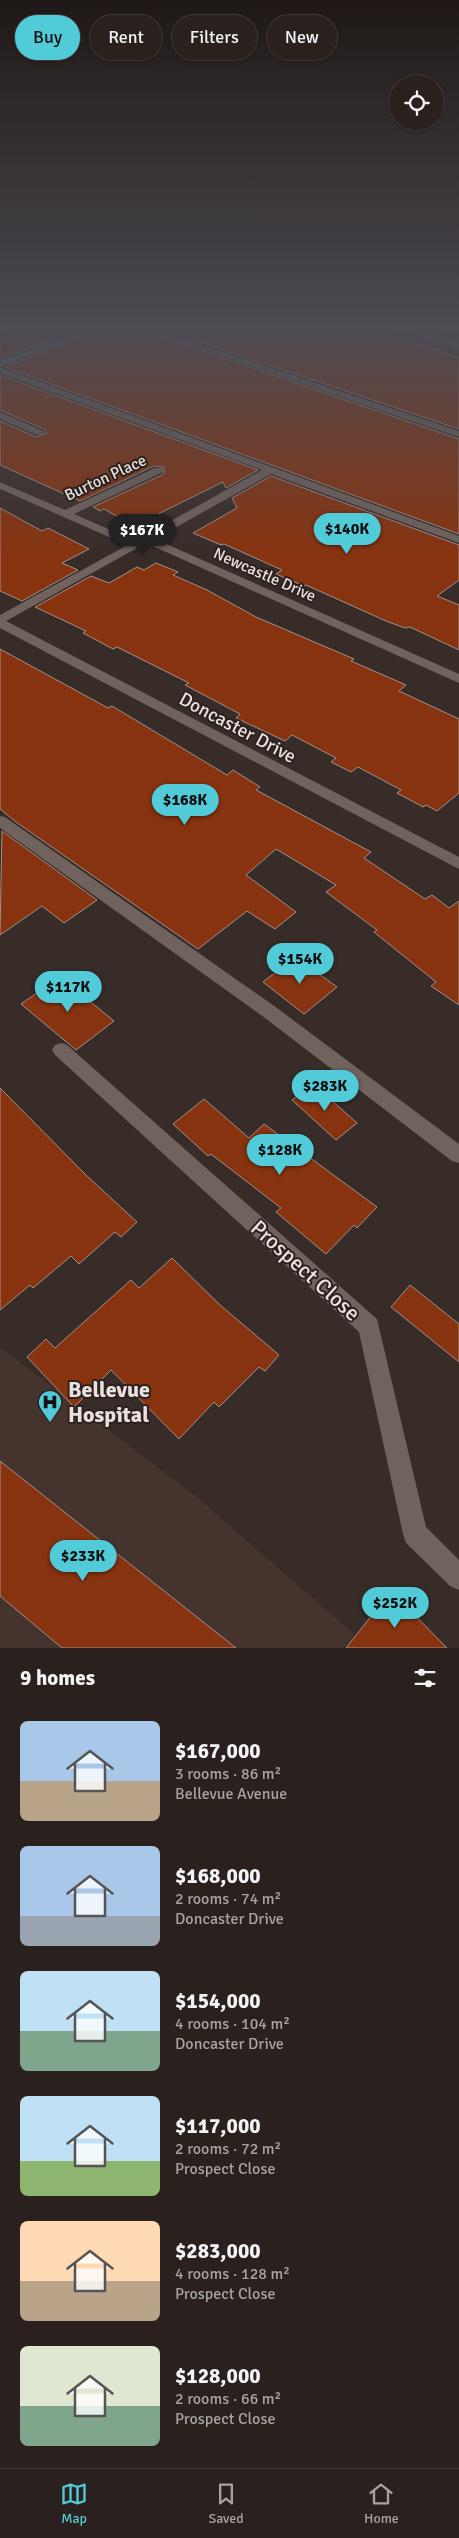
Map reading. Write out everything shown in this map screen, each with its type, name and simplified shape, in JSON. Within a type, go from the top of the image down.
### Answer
[{"type":"street","points":[[90,403],[459,540]]},
{"type":"street","points":[[366,403],[459,434]]},
{"type":"street","points":[[0,415],[40,433]]},
{"type":"street","points":[[0,622],[272,469]]},
{"type":"street","name":"Burton Place","points":[[65,514],[159,470]]},
{"type":"street","name":"Newcastle Drive","points":[[0,485],[120,538],[129,540],[146,539],[459,679]]},
{"type":"street","name":"Doncaster Drive","points":[[0,622],[459,864]]},
{"type":"street","points":[[0,821],[271,1013],[459,1155]]},
{"type":"street","name":"Prospect Close","points":[[61,1050],[369,1326],[415,1534],[459,1577]]},
{"type":"shaded area","name":"Bellevue Hospital","points":[[0,1347],[199,1499],[355,1635],[344,1648],[0,1648]]},
{"type":"building","points":[[0,403],[76,403],[258,470],[226,488],[223,482],[154,516],[149,514],[129,523],[104,509],[100,511],[93,507],[164,474],[164,467],[154,466],[80,501],[0,465],[0,421],[36,437],[47,433],[44,429],[0,410]]},
{"type":"building","points":[[103,403],[354,403],[459,439],[459,534]]},
{"type":"building","points":[[381,403],[459,403],[459,429]]},
{"type":"building","points":[[271,476],[459,545],[459,580],[437,596],[459,605],[459,650],[410,627],[405,628],[386,621],[306,585],[304,586],[276,574],[282,570],[224,544],[221,545],[193,533],[237,508],[232,498]]},
{"type":"building","points":[[0,508],[42,531],[48,528],[89,549],[62,563],[78,570],[22,601],[0,591]]},
{"type":"building","points":[[156,563],[178,572],[173,575],[207,590],[256,617],[354,659],[351,661],[406,685],[399,691],[459,719],[459,793],[437,811],[426,805],[423,807],[397,793],[401,790],[358,767],[351,772],[331,762],[336,758],[292,735],[285,741],[236,718],[240,714],[185,685],[189,683],[117,647],[113,649],[83,633],[86,631],[35,607],[91,576],[109,583],[137,567],[144,570]]},
{"type":"building","points":[[0,649],[108,708],[112,706],[227,775],[233,770],[260,787],[256,790],[371,852],[364,858],[425,899],[432,895],[449,908],[459,901],[459,1005],[431,986],[436,982],[374,932],[377,930],[326,892],[336,885],[276,849],[246,875],[296,912],[275,929],[247,911],[198,949],[16,822],[0,809]]},
{"type":"building","points":[[2,831],[97,900],[64,923],[42,906],[0,935]]},
{"type":"building","points":[[296,957],[337,987],[304,1014],[263,982]]},
{"type":"building","points":[[60,977],[114,1021],[76,1050],[21,1004]]},
{"type":"building","points":[[313,1084],[357,1123],[336,1140],[292,1100]]},
{"type":"building","points":[[0,1088],[87,1176],[137,1222],[121,1237],[115,1232],[79,1264],[71,1256],[33,1288],[30,1285],[0,1310]]},
{"type":"building","points":[[204,1099],[249,1138],[264,1124],[377,1207],[357,1228],[354,1225],[326,1254],[276,1212],[281,1208],[211,1154],[208,1156],[173,1124]]},
{"type":"building","points":[[172,1258],[220,1305],[279,1355],[265,1371],[259,1367],[219,1407],[214,1402],[179,1439],[111,1370],[74,1407],[27,1357],[46,1339],[55,1348],[131,1280],[139,1288]]},
{"type":"building","points":[[410,1285],[459,1324],[459,1362],[391,1307]]},
{"type":"building","points":[[0,1461],[236,1648],[62,1648],[0,1596]]},
{"type":"building","points":[[391,1591],[447,1648],[346,1648]]},
{"type":"place","name":"Bellevue Hospital","points":[[50,1423]]}]
